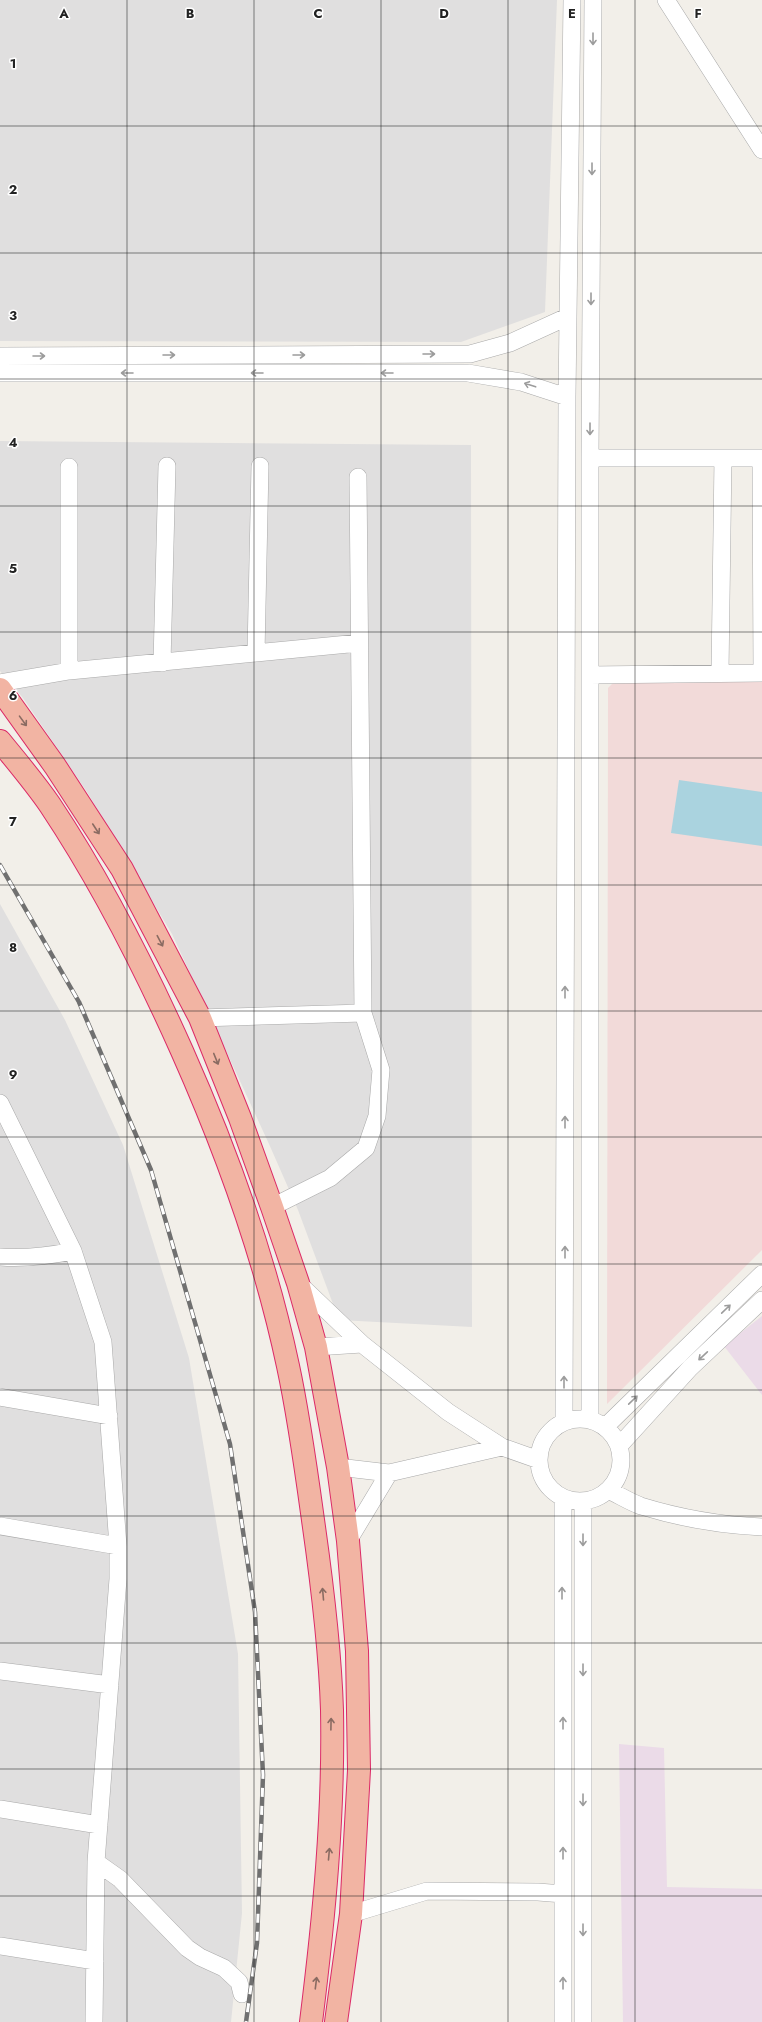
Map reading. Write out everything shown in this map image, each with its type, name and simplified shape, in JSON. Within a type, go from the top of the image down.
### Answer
[{"type":"highway","points":[[0,689],[55,766],[122,869],[200,1018],[240,1118],[272,1207],[298,1283],[316,1347],[338,1467],[348,1541],[357,1651],[359,1770],[351,1914],[336,2022]]},
{"type":"highway","points":[[0,740],[48,803],[94,876],[148,976],[210,1116],[254,1237],[288,1365],[307,1479],[323,1591],[332,1709],[330,1836],[321,1939],[311,2022]]},
{"type":"street","points":[[564,1421],[567,397],[572,0]]},
{"type":"street","points":[[590,1420],[590,458],[593,0]]},
{"type":"street","points":[[666,0],[762,150]]},
{"type":"street","points":[[0,356],[470,354],[510,343],[568,317]]},
{"type":"street","points":[[351,355],[351,373]]},
{"type":"street","points":[[0,373],[468,373],[521,382],[567,397]]},
{"type":"street","points":[[590,458],[761,458],[762,673],[590,675]]},
{"type":"street","points":[[720,673],[723,458]]},
{"type":"street","points":[[162,663],[167,466]]},
{"type":"street","points":[[256,653],[260,466]]},
{"type":"street","points":[[69,467],[69,671]]},
{"type":"street","points":[[272,1207],[330,1178],[366,1148],[377,1116],[381,1070],[363,1013],[358,477]]},
{"type":"street","points":[[0,683],[69,671],[359,643]]},
{"type":"street","points":[[200,1018],[363,1013]]},
{"type":"street","points":[[0,1103],[73,1251],[103,1342],[110,1416],[118,1546],[118,1579],[98,1825],[96,1862],[94,2022]]},
{"type":"street","points":[[0,1257],[23,1259],[45,1257],[73,1251]]},
{"type":"street","points":[[605,1427],[762,1274]]},
{"type":"street","points":[[298,1283],[362,1344],[448,1412],[502,1447],[539,1460]]},
{"type":"street","points":[[618,1446],[690,1368],[762,1300]]},
{"type":"street","points":[[316,1347],[362,1344]]},
{"type":"street","points":[[0,1397],[110,1416]]},
{"type":"street","points":[[577,1419],[590,1420],[605,1427],[613,1436],[618,1446],[621,1458],[620,1469],[616,1480],[608,1490],[596,1498],[582,1501],[563,1498],[554,1492],[546,1483],[540,1472],[540,1448],[546,1437],[554,1428],[564,1421],[577,1419]]},
{"type":"street","points":[[338,1467],[389,1473],[502,1447]]},
{"type":"street","points":[[348,1541],[389,1473]]},
{"type":"street","points":[[608,1490],[640,1506],[683,1517],[725,1524],[762,1527]]},
{"type":"street","points":[[563,1498],[563,2022]]},
{"type":"street","points":[[582,1501],[583,2022]]},
{"type":"street","points":[[0,1526],[118,1546]]},
{"type":"street","points":[[0,1671],[110,1685]]},
{"type":"street","points":[[0,1809],[98,1825]]},
{"type":"street","points":[[96,1862],[120,1879],[136,1894],[187,1948],[200,1957],[224,1968],[239,1982],[242,1994]]},
{"type":"street","points":[[351,1914],[427,1891],[538,1892],[563,1894]]},
{"type":"street","points":[[0,1946],[95,1961]]},
{"type":"shaded area","points":[[0,0],[557,0],[545,312],[461,342],[0,341]]},
{"type":"shaded area","points":[[0,441],[471,445],[472,1327],[339,1320],[298,1210],[172,934],[87,792],[23,698],[0,671]]},
{"type":"shaded area","points":[[762,679],[762,1250],[607,1404],[608,688],[616,680]]},
{"type":"shaded area","points":[[0,904],[65,1020],[123,1145],[189,1358],[238,1654],[242,1913],[231,2022],[0,2022]]},
{"type":"shaded area","points":[[762,1316],[762,1395],[724,1346]]},
{"type":"shaded area","points":[[619,1744],[664,1748],[667,1887],[762,1889],[762,2022],[623,2022]]},
{"type":"water","points":[[679,780],[762,792],[762,846],[671,833]]},
{"type":"railway","points":[[0,865],[79,1002],[151,1170],[230,1444],[255,1612],[263,1775],[257,1943],[246,2022]]}]
